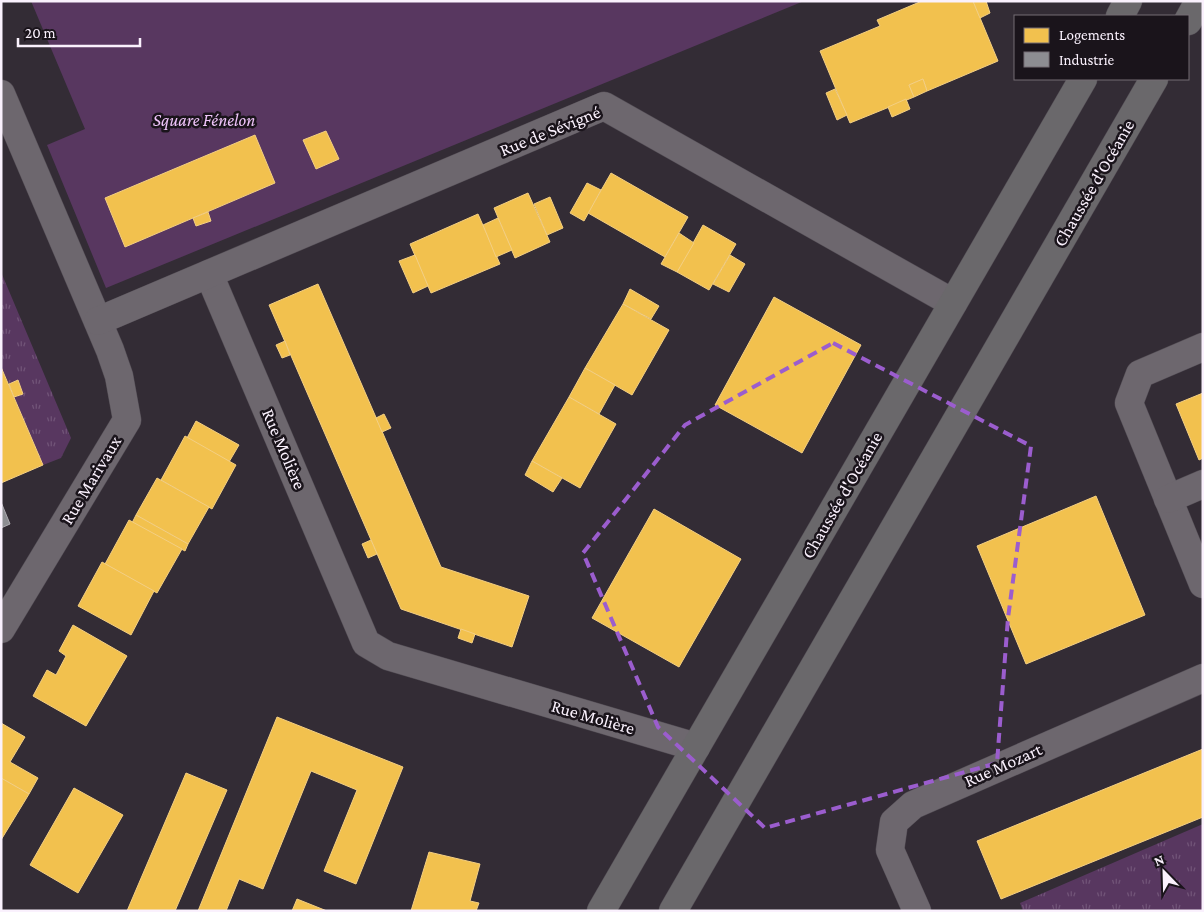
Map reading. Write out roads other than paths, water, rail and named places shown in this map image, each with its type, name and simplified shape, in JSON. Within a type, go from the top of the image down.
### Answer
[{"type":"main road","points":[[1121,15],[1128,1]]},
{"type":"main road","points":[[1189,19],[1199,1]]},
{"type":"main road","name":"Chaussée d'Océanie","points":[[601,911],[1082,80]]},
{"type":"main road","name":"Chaussée d'Océanie","points":[[672,911],[1153,80]]},
{"type":"street","points":[[1,94],[98,321],[210,274]]},
{"type":"street","name":"Rue de Sévigné","points":[[210,274],[604,106],[953,303]]},
{"type":"street","name":"Rue Molière","points":[[210,274],[366,643],[388,656],[696,747]]},
{"type":"street","name":"Rue Marivaux","points":[[1,629],[127,420],[119,376],[98,321]]},
{"type":"street","points":[[1203,347],[1140,374],[1129,403],[1203,584]]},
{"type":"street","points":[[1168,499],[1203,484]]},
{"type":"street","name":"Rue Mozart","points":[[916,911],[890,850],[894,822],[913,805],[1203,678]]},
{"type":"park label","name":"Square Fénelon","points":[[204,120]]}]
